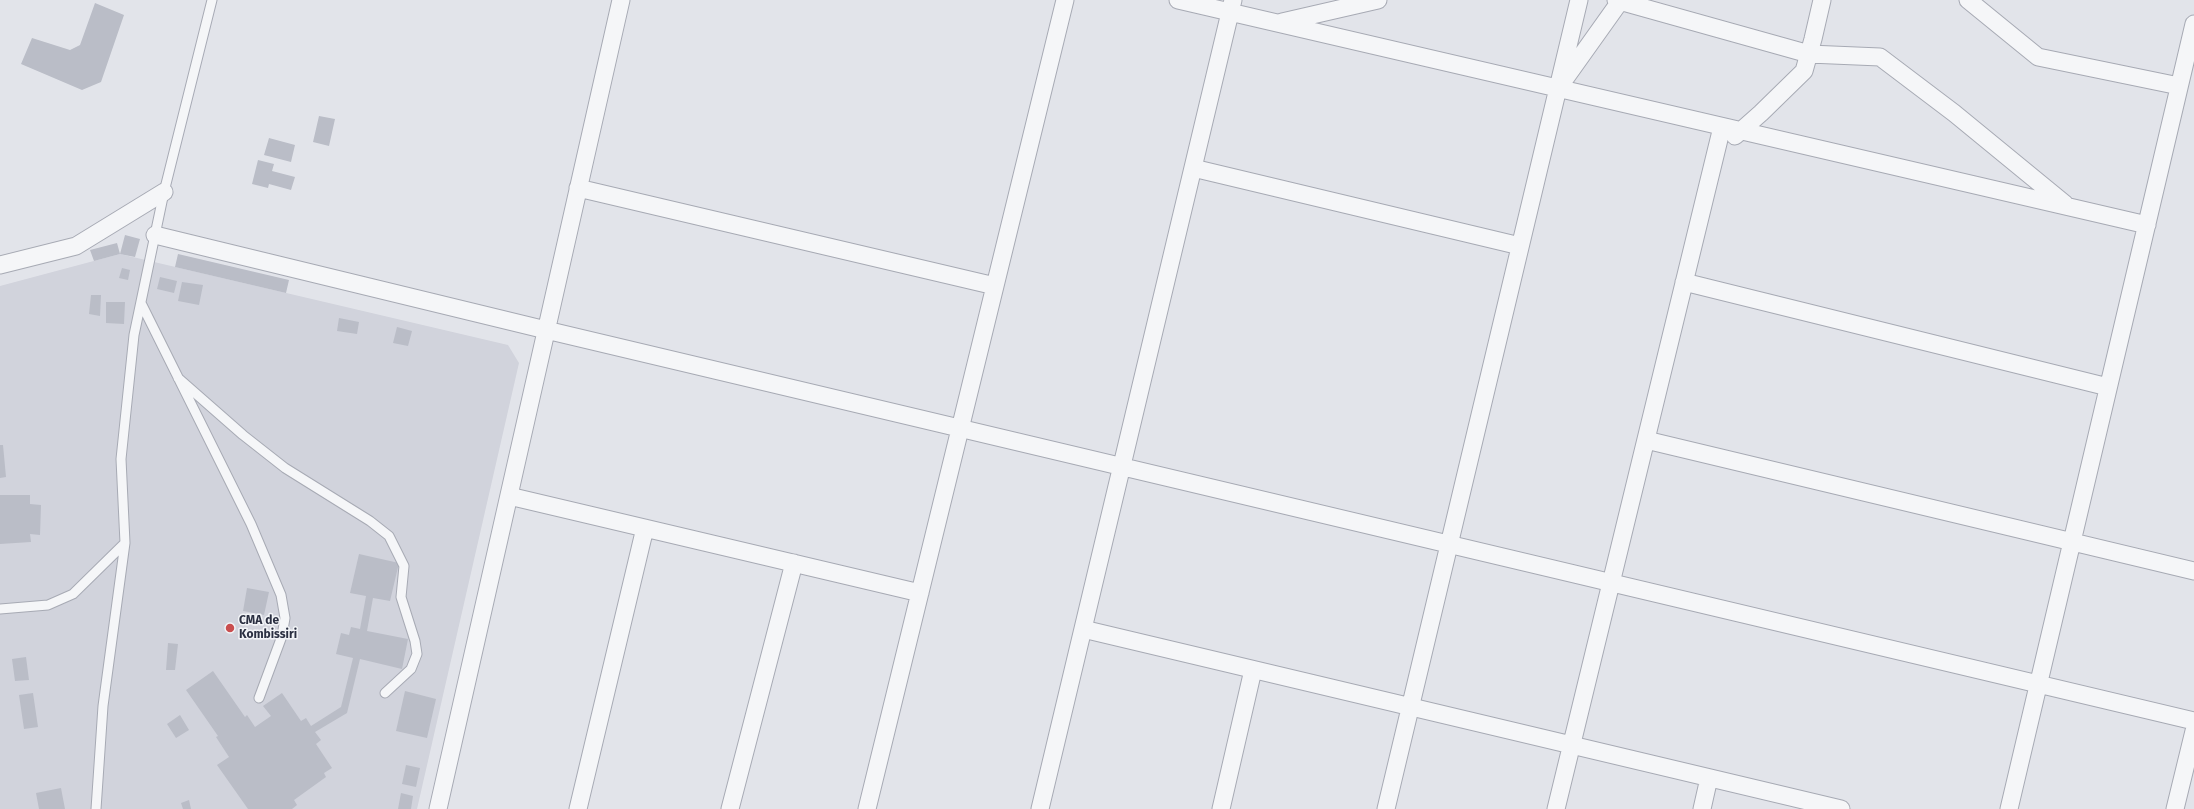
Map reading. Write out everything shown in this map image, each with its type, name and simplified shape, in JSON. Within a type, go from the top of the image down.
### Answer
[{"type":"street","points":[[438,809],[621,0]]},
{"type":"street","points":[[867,809],[1065,0]]},
{"type":"street","points":[[1178,0],[1232,6],[1278,23],[2147,225]]},
{"type":"street","points":[[1278,23],[1378,0]]},
{"type":"street","points":[[1386,809],[1580,0]]},
{"type":"street","points":[[1558,88],[1619,0],[1809,54],[1880,57],[1954,113],[2069,207]]},
{"type":"street","points":[[1714,158],[1804,71],[1822,0]]},
{"type":"street","points":[[1968,0],[2038,57],[2179,86]]},
{"type":"street","points":[[1040,809],[1232,6]]},
{"type":"street","points":[[2009,809],[2194,24]]},
{"type":"street","points":[[1556,809],[1722,127]]},
{"type":"street","points":[[1193,168],[1520,246]]},
{"type":"street","points":[[578,188],[995,286]]},
{"type":"street","points":[[0,265],[76,246],[164,192]]},
{"type":"street","points":[[155,235],[546,330],[2194,721]]},
{"type":"street","points":[[1684,282],[2108,387]]},
{"type":"street","points":[[1646,440],[2194,571]]},
{"type":"street","points":[[509,496],[920,593]]},
{"type":"street","points":[[578,809],[644,528]]},
{"type":"street","points":[[730,809],[794,563]]},
{"type":"street","points":[[1083,630],[1841,809]]},
{"type":"street","points":[[1221,809],[1253,670]]},
{"type":"street","points":[[2175,809],[2194,731]]},
{"type":"street","points":[[1702,809],[1709,778]]},
{"type":"lane","points":[[96,809],[103,706],[125,543],[121,459],[134,336],[164,192],[212,0]]},
{"type":"lane","points":[[141,303],[251,524],[281,595],[284,618],[282,636],[260,698]]},
{"type":"lane","points":[[178,378],[243,435],[285,468],[370,521],[389,536],[404,566],[401,597],[415,641],[417,654],[411,670],[384,693]]},
{"type":"lane","points":[[0,609],[48,605],[73,594],[125,543]]},
{"type":"shaded area","points":[[120,254],[508,345],[519,363],[417,809],[0,809],[0,286]]},
{"type":"building","points":[[95,3],[124,15],[101,82],[82,90],[21,64],[32,38],[70,50],[80,45]]},
{"type":"building","points":[[319,116],[335,119],[329,146],[313,142]]},
{"type":"building","points":[[269,138],[295,145],[291,162],[264,155]]},
{"type":"building","points":[[258,160],[274,164],[272,171],[295,177],[291,190],[269,184],[268,188],[252,184]]},
{"type":"building","points":[[125,235],[140,239],[135,257],[120,254]]},
{"type":"building","points":[[117,243],[120,254],[94,261],[90,250]]},
{"type":"building","points":[[178,254],[289,280],[286,293],[175,267]]},
{"type":"building","points":[[122,268],[130,270],[128,280],[119,278]]},
{"type":"building","points":[[160,277],[177,281],[174,293],[157,289]]},
{"type":"building","points":[[182,282],[203,285],[199,305],[178,301]]},
{"type":"building","points":[[91,295],[101,295],[100,316],[89,314]]},
{"type":"building","points":[[106,302],[125,302],[124,324],[106,323]]},
{"type":"building","points":[[339,318],[359,322],[357,334],[337,331]]},
{"type":"building","points":[[397,327],[412,331],[408,346],[393,343]]},
{"type":"building","points":[[0,445],[3,445],[6,477],[0,478]]},
{"type":"building","points":[[0,495],[30,495],[30,504],[41,505],[40,535],[30,534],[31,542],[0,544]]},
{"type":"building","points":[[359,554],[399,563],[390,601],[373,598],[367,631],[408,639],[402,669],[360,659],[347,713],[315,732],[321,740],[316,744],[332,768],[324,773],[326,777],[294,800],[297,805],[292,809],[248,809],[217,765],[229,757],[216,737],[218,736],[186,690],[213,671],[245,717],[247,715],[255,727],[271,716],[263,706],[282,693],[301,721],[306,718],[311,726],[341,707],[353,658],[336,654],[341,633],[349,635],[351,627],[360,629],[366,596],[350,593]]},
{"type":"building","points":[[247,588],[269,592],[264,615],[243,611]]},
{"type":"building","points":[[168,643],[178,644],[175,670],[166,670]]},
{"type":"building","points":[[26,657],[29,680],[15,681],[12,659]]},
{"type":"building","points":[[405,691],[436,699],[427,738],[396,731]]},
{"type":"building","points":[[33,693],[38,727],[24,729],[19,695]]},
{"type":"building","points":[[180,715],[189,730],[176,738],[167,724]]},
{"type":"building","points":[[406,765],[420,768],[416,787],[402,784]]},
{"type":"building","points":[[61,788],[65,809],[39,809],[36,793]]},
{"type":"building","points":[[401,793],[413,796],[411,809],[398,809]]},
{"type":"building","points":[[189,800],[191,809],[183,809],[181,803]]},
{"type":"place","name":"CMA de Kombissiri","points":[[230,628]]}]
